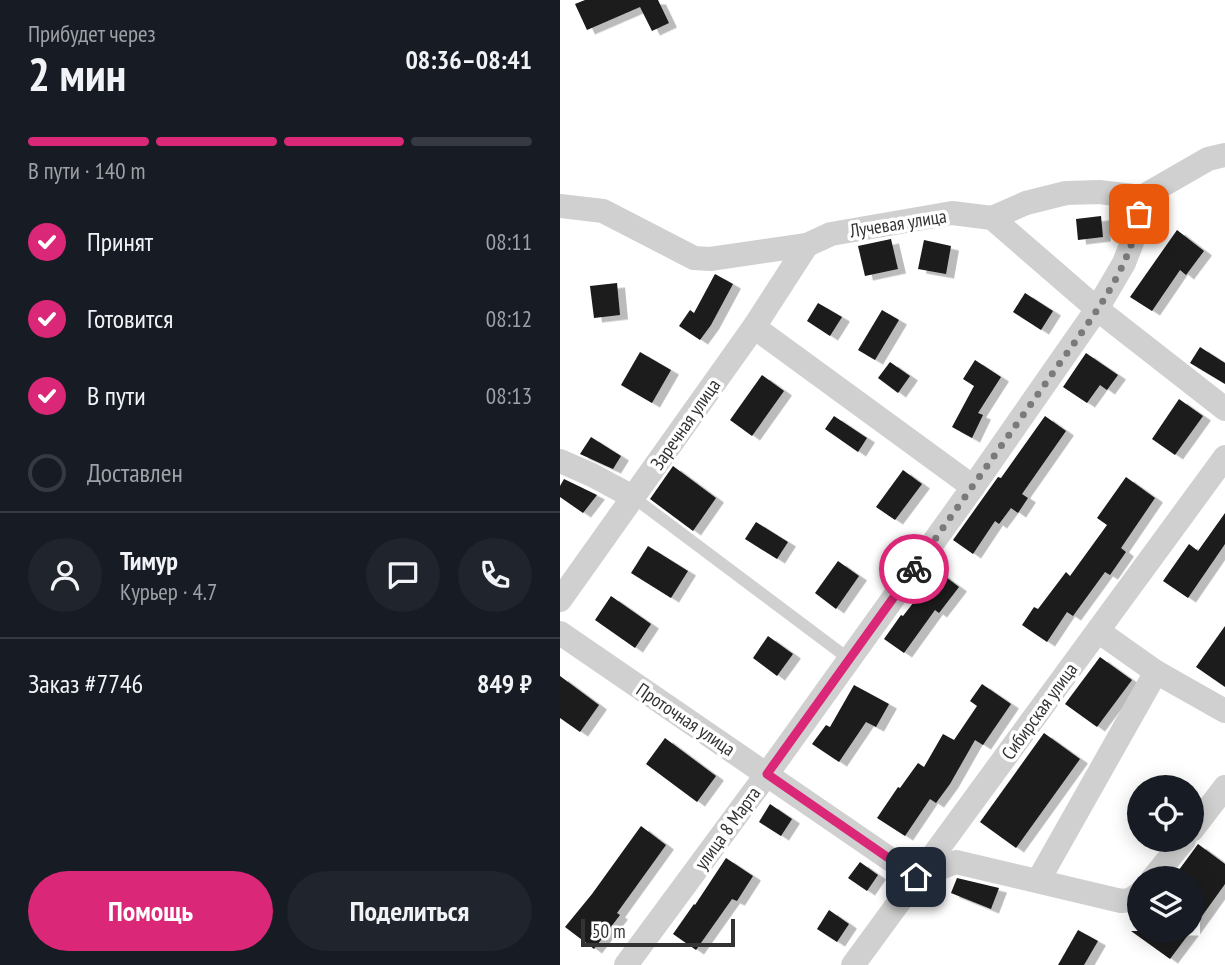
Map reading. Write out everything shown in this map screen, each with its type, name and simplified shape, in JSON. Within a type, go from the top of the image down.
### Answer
[{"type":"street","points":[[1225,155],[1208,159],[1142,197],[1099,192],[1066,193],[1026,203],[992,218],[1097,309],[1225,408]]},
{"type":"street","name":"улица 8 Марта","points":[[626,965],[767,774],[1097,309],[1124,263],[1136,232],[1142,197]]},
{"type":"street","name":"Лучевая улица","points":[[560,205],[603,211],[694,258],[710,259],[807,245],[831,234],[952,214],[992,218]]},
{"type":"street","name":"Заречная улица","points":[[560,600],[754,327],[807,245]]},
{"type":"street","points":[[754,327],[973,487]]},
{"type":"street","name":"Сибирская улица","points":[[853,965],[1225,457]]},
{"type":"street","points":[[560,461],[633,498]]},
{"type":"street","points":[[1098,631],[1156,672],[1225,711]]},
{"type":"street","name":"Проточная улица","points":[[560,633],[916,877]]},
{"type":"street","points":[[1038,881],[1156,672]]},
{"type":"street","points":[[1204,814],[1225,787]]},
{"type":"street","points":[[1163,866],[1174,852]]},
{"type":"street","points":[[916,877],[956,862],[1127,900]]},
{"type":"lane","points":[[633,498],[849,659]]},
{"type":"building","points":[[585,0],[658,0],[669,23],[652,31],[640,7],[587,30],[575,4]]},
{"type":"building","points":[[1101,216],[1103,237],[1078,240],[1076,219]]},
{"type":"building","points":[[1177,230],[1204,251],[1186,275],[1180,270],[1152,311],[1130,297]]},
{"type":"building","points":[[891,239],[898,269],[865,276],[858,246]]},
{"type":"building","points":[[924,240],[951,246],[946,274],[918,269]]},
{"type":"building","points":[[715,274],[733,284],[700,340],[679,326],[690,310],[694,313]]},
{"type":"building","points":[[617,283],[620,315],[594,318],[590,286]]},
{"type":"building","points":[[1025,293],[1053,311],[1041,330],[1013,312]]},
{"type":"building","points":[[818,303],[842,317],[830,336],[807,321]]},
{"type":"building","points":[[882,310],[899,320],[875,360],[858,350]]},
{"type":"building","points":[[1200,347],[1225,363],[1225,384],[1190,363]]},
{"type":"building","points":[[640,352],[671,370],[652,403],[621,385]]},
{"type":"building","points":[[1086,353],[1118,375],[1107,390],[1100,385],[1087,403],[1063,387]]},
{"type":"building","points":[[975,360],[1001,377],[978,413],[983,415],[972,438],[952,427],[974,386],[963,379]]},
{"type":"building","points":[[890,362],[910,376],[898,393],[878,378]]},
{"type":"building","points":[[762,375],[784,391],[752,436],[730,420]]},
{"type":"building","points":[[1179,399],[1203,416],[1175,455],[1152,439]]},
{"type":"building","points":[[834,416],[867,438],[858,452],[825,429]]},
{"type":"building","points":[[1045,416],[1066,431],[1022,494],[1028,498],[1018,513],[1011,508],[999,524],[995,521],[973,554],[953,540]]},
{"type":"building","points":[[591,437],[621,456],[613,469],[580,454]]},
{"type":"building","points":[[673,466],[716,498],[693,531],[650,499]]},
{"type":"building","points":[[903,470],[922,484],[895,520],[876,507]]},
{"type":"building","points":[[1126,477],[1155,498],[1121,548],[1126,552],[1110,575],[1105,572],[1073,616],[1067,612],[1047,642],[1022,625],[1034,607],[1038,609],[1066,572],[1070,576],[1107,525],[1097,518]]},
{"type":"building","points":[[564,479],[597,495],[583,513],[560,497],[560,486]]},
{"type":"building","points":[[1225,513],[1225,544],[1188,598],[1163,581],[1189,544],[1198,551]]},
{"type":"building","points":[[756,522],[788,542],[777,559],[745,539]]},
{"type":"building","points":[[648,546],[688,571],[671,598],[631,573]]},
{"type":"building","points":[[838,561],[859,576],[836,609],[815,593]]},
{"type":"building","points":[[938,571],[959,587],[939,613],[935,610],[904,653],[884,639]]},
{"type":"building","points":[[611,596],[651,624],[635,648],[595,620]]},
{"type":"building","points":[[1225,626],[1225,687],[1196,667]]},
{"type":"building","points":[[768,636],[793,654],[777,676],[753,658]]},
{"type":"building","points":[[1100,657],[1132,680],[1097,727],[1065,704]]},
{"type":"building","points":[[560,676],[599,705],[580,732],[560,718]]},
{"type":"building","points":[[982,684],[1011,704],[983,745],[975,740],[950,784],[936,803],[930,799],[905,836],[877,818],[918,763],[924,767],[943,734],[954,740],[977,706],[970,701]]},
{"type":"building","points":[[854,685],[889,704],[876,727],[866,722],[839,762],[812,744],[826,725],[830,727]]},
{"type":"building","points":[[1044,733],[1080,759],[1016,848],[980,822]]},
{"type":"building","points":[[665,738],[716,776],[697,802],[646,764]]},
{"type":"building","points":[[770,804],[792,819],[781,836],[759,822]]},
{"type":"building","points":[[641,826],[666,845],[594,949],[565,927]]},
{"type":"building","points":[[1204,848],[1225,864],[1225,884],[1204,913],[1204,866],[1182,866],[1192,852],[1204,852]]},
{"type":"building","points":[[726,858],[753,876],[737,901],[732,899],[696,950],[673,934]]},
{"type":"building","points":[[860,862],[878,875],[867,891],[848,878]]},
{"type":"building","points":[[957,878],[999,888],[991,909],[951,893]]},
{"type":"building","points":[[829,910],[849,924],[837,942],[817,929]]},
{"type":"building","points":[[1078,930],[1098,941],[1084,965],[1058,965]]},
{"type":"building","points":[[1148,943],[1182,943],[1170,959]]},
{"type":"way so far","points":[[914,569],[1097,309],[1124,263],[1136,232],[1139,214]]},
{"type":"route","points":[[914,569],[767,774],[916,877]]}]
